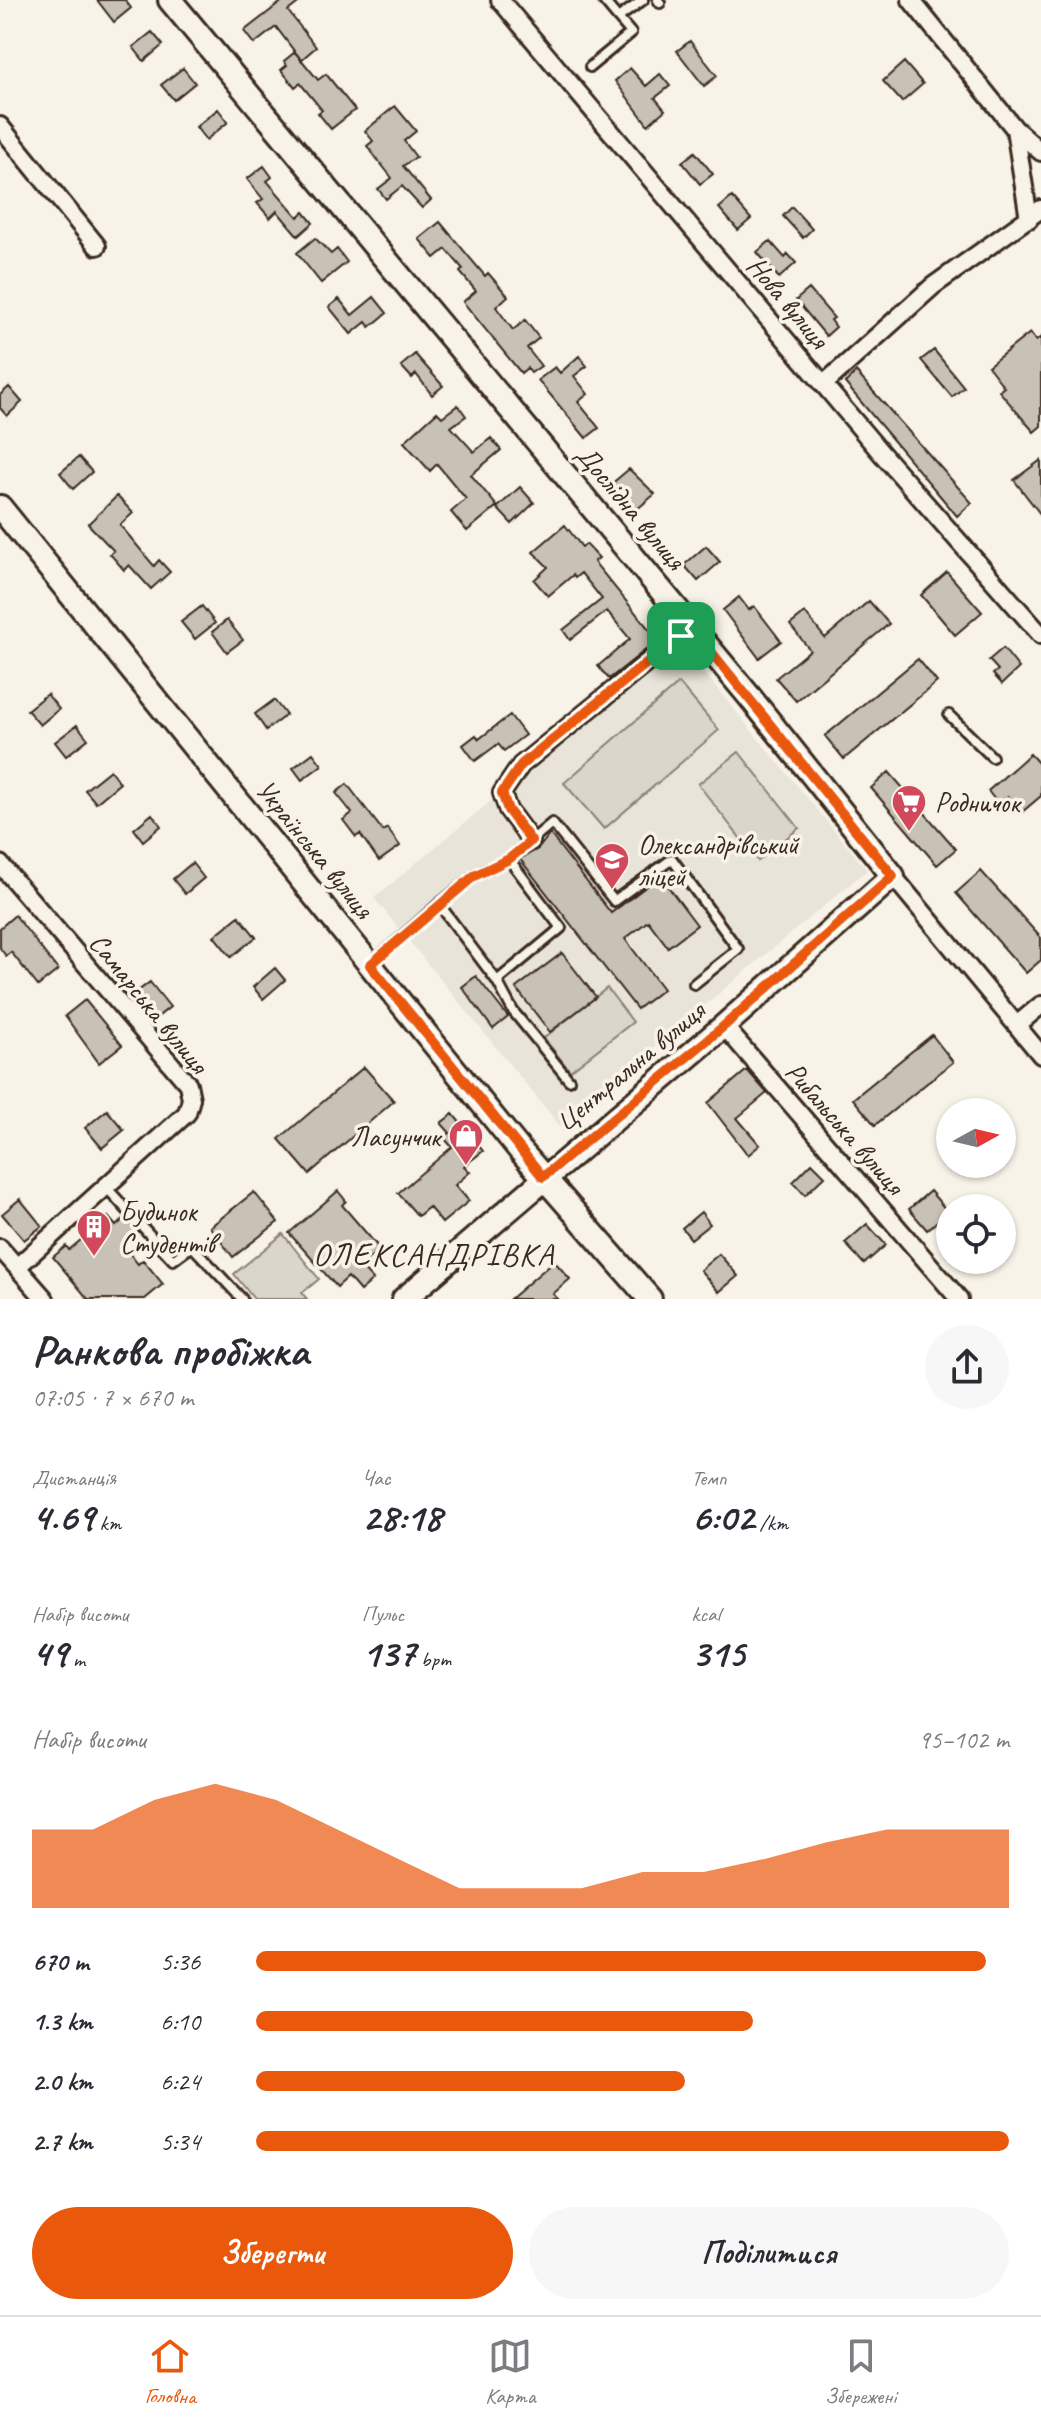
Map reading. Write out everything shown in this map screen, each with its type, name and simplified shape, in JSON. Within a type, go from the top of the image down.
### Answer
[{"type":"street","name":"Дослідна вулиця","points":[[170,0],[691,627],[1041,1055]]},
{"type":"street","name":"Нова вулиця","points":[[500,0],[824,384],[1041,635]]},
{"type":"street","points":[[911,0],[1015,129],[1041,152]]},
{"type":"street","points":[[0,126],[97,246]]},
{"type":"street","points":[[824,384],[933,286],[1035,214],[1015,129]]},
{"type":"street","name":"Українська вулиця","points":[[0,507],[543,1177],[645,1297]]},
{"type":"street","points":[[531,841],[508,810],[502,793],[521,765],[691,627]]},
{"type":"street","name":"Самарська вулиця","points":[[0,864],[188,1084],[191,1099],[187,1113],[17,1267]]},
{"type":"street","name":"Центральна вулиця","points":[[404,1299],[543,1177],[724,1026],[893,876]]},
{"type":"street","points":[[1017,1025],[1041,1005]]},
{"type":"street","name":"Рибальська вулиця","points":[[724,1026],[959,1299]]},
{"type":"street","points":[[0,1248],[45,1299]]},
{"type":"lane","points":[[590,67],[631,33],[603,0]]},
{"type":"lane","points":[[618,18],[643,0]]},
{"type":"lane","points":[[949,715],[992,757]]},
{"type":"lane","points":[[370,965],[474,876],[509,859],[552,823],[614,901],[672,859],[738,949],[694,984]]},
{"type":"lane","points":[[497,981],[561,928],[509,859]]},
{"type":"lane","points":[[439,904],[497,981],[513,1011],[569,1080]]},
{"type":"lane","points":[[106,1187],[173,1260],[192,1246],[238,1298]]},
{"type":"shaded area","name":"Олександрівський ліцей","points":[[680,644],[867,870],[560,1126],[374,898]]},
{"type":"shaded area","points":[[679,683],[719,730],[604,829],[564,783]]},
{"type":"shaded area","points":[[739,752],[799,828],[758,861],[698,784]]},
{"type":"shaded area","points":[[607,988],[633,1022],[570,1071],[544,1038]]},
{"type":"shaded area","points":[[283,1234],[319,1279],[302,1293],[307,1299],[254,1299],[234,1274]]},
{"type":"building","points":[[97,0],[125,0],[131,8],[114,22]]},
{"type":"building","points":[[284,0],[302,0],[288,11],[316,47],[301,60],[276,27],[254,44],[244,31]]},
{"type":"building","points":[[152,32],[163,45],[144,61],[133,47]]},
{"type":"building","points":[[690,41],[717,76],[704,86],[677,51]]},
{"type":"building","points":[[295,52],[318,80],[326,74],[355,110],[331,129],[318,113],[322,110],[300,83],[295,87],[281,70],[287,65],[284,61]]},
{"type":"building","points":[[904,62],[923,84],[902,102],[883,81]]},
{"type":"building","points":[[183,68],[195,83],[174,100],[161,85]]},
{"type":"building","points":[[630,68],[646,86],[660,74],[670,86],[655,98],[665,110],[648,125],[615,81]]},
{"type":"building","points":[[395,106],[416,131],[404,141],[416,157],[403,166],[431,200],[422,208],[402,186],[386,199],[378,189],[392,178],[367,146],[373,141],[365,131]]},
{"type":"building","points":[[218,109],[228,122],[206,140],[196,127]]},
{"type":"building","points":[[695,152],[713,174],[700,184],[682,162]]},
{"type":"building","points":[[264,166],[272,177],[267,181],[298,217],[304,212],[313,223],[298,236],[277,211],[270,218],[257,203],[263,199],[247,179]]},
{"type":"building","points":[[732,197],[751,219],[738,230],[719,208]]},
{"type":"building","points":[[792,207],[812,229],[803,238],[783,216]]},
{"type":"building","points":[[440,222],[485,276],[488,273],[508,296],[496,307],[513,330],[525,320],[539,338],[527,348],[541,366],[531,373],[527,368],[521,373],[463,302],[476,291],[460,272],[463,269],[446,249],[435,258],[419,239]]},
{"type":"building","points":[[315,238],[331,254],[337,249],[347,262],[321,283],[297,253]]},
{"type":"building","points":[[770,241],[785,258],[788,254],[796,263],[779,278],[757,252]]},
{"type":"building","points":[[809,289],[834,318],[831,320],[836,327],[826,336],[796,300]]},
{"type":"building","points":[[374,297],[387,313],[370,327],[366,322],[351,334],[329,307],[339,299],[352,315]]},
{"type":"building","points":[[1030,333],[1036,341],[1041,337],[1041,426],[1034,432],[999,391],[1004,387],[988,366]]},
{"type":"building","points":[[934,350],[964,387],[952,397],[921,360]]},
{"type":"building","points":[[415,354],[443,386],[432,395],[416,374],[412,378],[401,366]]},
{"type":"building","points":[[579,356],[587,366],[574,376],[588,394],[578,402],[599,428],[586,438],[538,380],[555,367],[560,373]]},
{"type":"building","points":[[856,372],[972,503],[957,516],[845,383]]},
{"type":"building","points":[[9,387],[22,402],[7,416],[0,408],[0,395]]},
{"type":"building","points":[[458,405],[466,416],[451,427],[474,452],[491,438],[501,450],[471,475],[497,506],[467,531],[451,512],[466,499],[437,464],[430,471],[404,442],[437,412],[442,417]]},
{"type":"building","points":[[79,457],[92,472],[73,489],[60,473]]},
{"type":"building","points":[[1041,460],[1041,515],[1014,480]]},
{"type":"building","points":[[629,469],[655,494],[629,516],[609,486]]},
{"type":"building","points":[[520,487],[534,503],[512,524],[497,508]]},
{"type":"building","points":[[117,496],[133,513],[120,525],[154,566],[159,560],[170,572],[151,589],[129,565],[124,570],[110,554],[114,551],[88,524]]},
{"type":"building","points":[[565,525],[582,547],[586,544],[599,558],[594,562],[658,640],[609,679],[598,666],[630,639],[607,611],[570,640],[563,630],[602,599],[581,573],[575,578],[573,575],[548,596],[534,580],[548,567],[533,552]]},
{"type":"building","points":[[706,546],[720,562],[698,581],[684,565]]},
{"type":"building","points":[[947,572],[982,612],[955,635],[921,595]]},
{"type":"building","points":[[739,597],[749,610],[754,606],[781,641],[759,658],[723,610]]},
{"type":"building","points":[[869,601],[889,624],[796,701],[776,678],[810,650],[790,625],[805,613],[825,638]]},
{"type":"building","points":[[202,606],[215,623],[195,639],[181,622]]},
{"type":"building","points":[[227,620],[243,640],[227,652],[212,632]]},
{"type":"building","points":[[1003,648],[1019,668],[1002,684],[993,674],[998,670],[989,660]]},
{"type":"building","points":[[918,659],[937,682],[844,759],[825,736]]},
{"type":"building","points":[[47,694],[59,709],[40,725],[27,710]]},
{"type":"building","points":[[274,700],[286,715],[266,730],[255,714]]},
{"type":"building","points":[[510,715],[525,735],[504,751],[498,744],[475,761],[463,745],[476,735],[479,739]]},
{"type":"building","points":[[77,725],[88,739],[66,756],[55,742]]},
{"type":"building","points":[[313,753],[322,765],[302,780],[293,768]]},
{"type":"building","points":[[1030,754],[1041,766],[1041,796],[1022,812],[1008,797],[999,805],[988,791]]},
{"type":"building","points":[[110,770],[120,783],[96,803],[85,790]]},
{"type":"building","points":[[889,772],[956,849],[937,865],[871,788]]},
{"type":"building","points":[[347,784],[383,831],[387,828],[400,846],[379,861],[360,834],[356,837],[343,820],[352,813],[336,793]]},
{"type":"building","points":[[152,814],[161,826],[143,841],[134,829]]},
{"type":"building","points":[[550,834],[611,913],[660,876],[697,925],[668,947],[648,921],[625,939],[663,989],[637,1009],[520,859],[538,849]]},
{"type":"building","points":[[192,863],[204,878],[185,894],[173,879]]},
{"type":"building","points":[[981,871],[1041,938],[1041,960],[1026,973],[956,893]]},
{"type":"building","points":[[15,915],[58,970],[38,986],[11,952],[6,956],[0,948],[0,928]]},
{"type":"building","points":[[239,916],[256,937],[231,957],[214,936]]},
{"type":"building","points":[[562,953],[596,997],[550,1032],[516,988]]},
{"type":"building","points":[[275,968],[285,980],[263,999],[253,987]]},
{"type":"building","points":[[476,976],[508,1017],[493,1029],[462,987]]},
{"type":"building","points":[[150,982],[170,1007],[150,1023],[129,998]]},
{"type":"building","points":[[85,1000],[122,1045],[99,1063],[65,1016]]},
{"type":"building","points":[[932,1035],[953,1062],[875,1125],[853,1099]]},
{"type":"building","points":[[364,1067],[394,1101],[309,1174],[279,1139]]},
{"type":"building","points":[[747,1070],[767,1093],[737,1118],[760,1145],[748,1155],[708,1103]]},
{"type":"building","points":[[107,1110],[124,1130],[102,1148],[85,1128]]},
{"type":"building","points":[[453,1114],[483,1151],[464,1166],[470,1172],[455,1185],[469,1201],[442,1223],[429,1207],[418,1216],[398,1193],[452,1147],[444,1138],[450,1133],[441,1123]]},
{"type":"building","points":[[812,1163],[825,1176],[805,1195],[793,1182]]},
{"type":"building","points":[[338,1191],[346,1201],[342,1205],[380,1249],[360,1266],[373,1280],[360,1291],[348,1277],[337,1287],[289,1233]]},
{"type":"building","points":[[930,1191],[936,1198],[936,1222],[927,1230],[909,1209]]},
{"type":"building","points":[[254,1192],[278,1222],[233,1257],[210,1227]]},
{"type":"building","points":[[20,1199],[42,1226],[24,1240],[2,1214]]},
{"type":"building","points":[[701,1212],[710,1224],[691,1239],[682,1228]]},
{"type":"building","name":"Будинок Студентів","points":[[108,1217],[116,1226],[125,1218],[138,1232],[122,1244],[138,1264],[143,1260],[163,1284],[145,1299],[88,1299],[53,1257],[66,1246],[69,1250]]},
{"type":"building","points":[[867,1224],[886,1245],[864,1264],[845,1243]]},
{"type":"building","points":[[719,1254],[738,1276],[719,1292],[700,1270]]},
{"type":"building","points":[[554,1261],[570,1279],[553,1294],[558,1299],[510,1299]]},
{"type":"place","name":"Родничок","points":[[909,833]]},
{"type":"place","name":"Олександрівський ліцей","points":[[612,891]]},
{"type":"place","name":"Ласунчик","points":[[466,1167]]},
{"type":"place","name":"Будинок Студентів","points":[[94,1258]]},
{"type":"district","name":"ОЛЕКСАНДРІВКА","points":[[434,1254]]},
{"type":"route","points":[[691,627],[893,876],[724,1026],[543,1177],[370,965],[384,949],[474,876],[509,859],[531,841],[508,810],[502,793],[521,765],[681,636],[691,627]]}]
